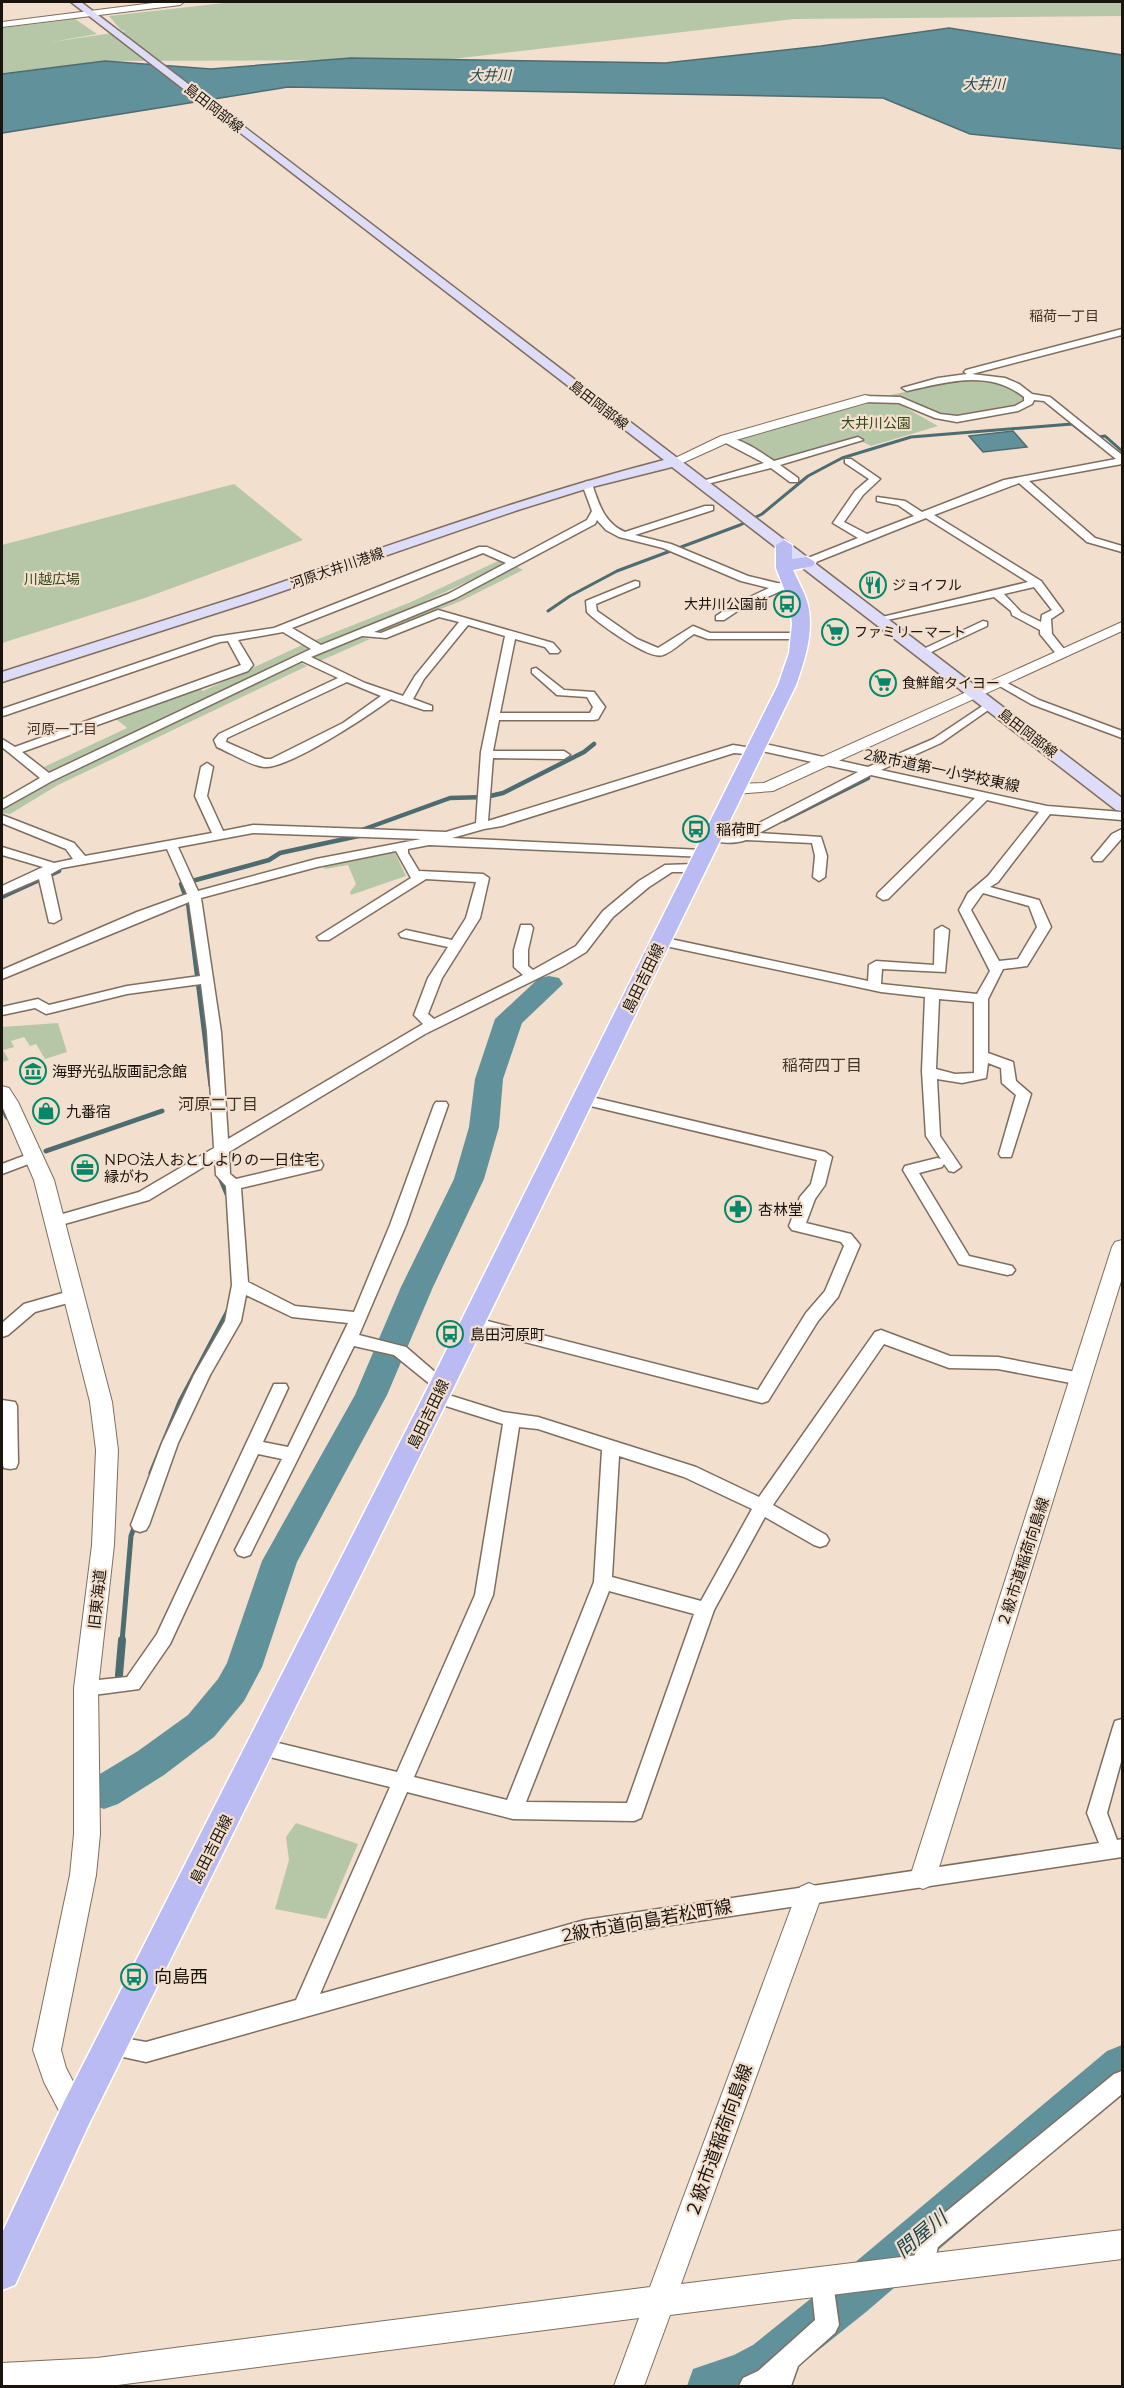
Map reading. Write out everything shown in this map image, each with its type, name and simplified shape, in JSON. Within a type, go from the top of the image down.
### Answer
[{"type":"main road","name":"島田岡部線","points":[[76,2],[703,484],[789,570],[882,620],[1122,806]]},
{"type":"main road","name":"河原大井川港線","points":[[2,677],[249,598],[513,507],[669,458]]},
{"type":"main road","name":"島田吉田線","points":[[2,2272],[76,2114],[439,1391],[786,685],[801,636],[799,604],[789,570]]},
{"type":"street","points":[[2,26],[180,2]]},
{"type":"street","points":[[669,458],[725,439],[866,399],[1122,332]]},
{"type":"street","points":[[992,377],[993,368],[1003,363]]},
{"type":"street","points":[[907,388],[967,376],[992,377],[1029,396],[1042,397]]},
{"type":"street","points":[[1013,380],[1042,397],[1122,460]]},
{"type":"street","points":[[866,399],[900,400],[938,416],[957,418],[1018,408],[1029,402],[1029,396]]},
{"type":"street","points":[[725,439],[759,455],[794,480]]},
{"type":"street","points":[[703,484],[858,440]]},
{"type":"street","points":[[587,484],[597,511],[608,527],[625,535],[681,551],[748,579],[789,570],[1008,482],[1122,460]]},
{"type":"street","points":[[848,461],[875,479],[859,493],[838,523],[866,538]]},
{"type":"street","points":[[1020,479],[1091,540],[1122,549]]},
{"type":"street","points":[[881,499],[901,503],[924,515],[1037,583],[1058,611],[1046,617],[1046,634],[1062,654]]},
{"type":"street","points":[[625,535],[709,508]]},
{"type":"street","points":[[2,805],[48,778],[319,649],[452,596],[591,522],[597,511]]},
{"type":"street","points":[[2,713],[231,637],[276,631],[483,549],[515,563]]},
{"type":"street","points":[[720,618],[789,570]]},
{"type":"street","points":[[882,620],[1037,583]]},
{"type":"street","points":[[635,584],[590,603],[592,612],[633,641],[659,653],[693,629],[708,636],[801,636]]},
{"type":"street","points":[[995,592],[1016,610],[1016,613],[1046,629]]},
{"type":"street","points":[[358,633],[382,636],[438,613],[549,645],[554,651]]},
{"type":"street","points":[[406,701],[419,678],[466,621]]},
{"type":"street","points":[[923,652],[982,624]]},
{"type":"street","points":[[735,789],[767,788],[1122,626]]},
{"type":"street","points":[[284,628],[319,649]]},
{"type":"street","points":[[482,825],[482,799],[490,725],[494,716],[511,633]]},
{"type":"street","points":[[14,751],[244,669],[247,665],[231,637]]},
{"type":"street","points":[[302,657],[347,678],[428,708]]},
{"type":"street","points":[[494,716],[594,717],[599,707],[590,694],[561,693],[536,671]]},
{"type":"street","points":[[347,678],[223,736],[220,740],[221,744],[263,763],[273,763],[347,725],[390,695]]},
{"type":"street","points":[[1000,682],[1035,702],[1122,735]]},
{"type":"street","points":[[54,1222],[144,1196],[433,1025],[533,976],[581,949],[608,914],[644,884],[669,868],[738,839],[868,771],[938,741],[990,704]]},
{"type":"street","points":[[2,742],[48,778]]},
{"type":"street","name":"2級市道第一小学校東線","points":[[440,839],[733,749],[755,749],[826,762],[1047,810],[1122,816]]},
{"type":"street","points":[[487,754],[564,755]]},
{"type":"street","points":[[207,767],[201,796],[219,835]]},
{"type":"street","points":[[883,897],[983,796]]},
{"type":"street","points":[[929,1071],[939,1076],[972,1079],[981,1075],[981,999],[997,971],[965,910],[980,888],[993,879],[1047,810]]},
{"type":"street","points":[[2,819],[70,846],[82,861]]},
{"type":"street","points":[[2,891],[50,869],[82,861],[253,829],[274,828],[703,853]]},
{"type":"street","points":[[1098,858],[1122,833]]},
{"type":"street","points":[[744,836],[817,840],[821,856],[819,877]]},
{"type":"street","points":[[2,975],[194,896],[316,863],[440,839]]},
{"type":"street","points":[[140,1525],[170,1443],[202,1375],[232,1321],[240,1285],[233,1185],[223,1175],[223,1149],[207,979],[194,896],[171,844]]},
{"type":"street","points":[[402,846],[402,853],[415,875],[483,878],[473,918],[435,978],[421,1015],[433,1025]]},
{"type":"street","points":[[2,851],[50,869]]},
{"type":"street","points":[[50,869],[54,919]]},
{"type":"street","points":[[324,937],[424,875]]},
{"type":"street","points":[[980,888],[1034,903],[1044,927],[1022,963],[994,966]]},
{"type":"street","points":[[526,928],[521,950],[521,966],[533,976]]},
{"type":"street","points":[[874,986],[876,965],[940,969],[942,930]]},
{"type":"street","points":[[406,934],[456,945]]},
{"type":"street","points":[[661,941],[874,986],[981,999]]},
{"type":"street","points":[[2,1011],[38,1003],[46,1011],[127,990],[207,979]]},
{"type":"street","points":[[932,994],[929,1071],[933,1136],[954,1167]]},
{"type":"street","points":[[982,1056],[1008,1065],[1009,1083],[1024,1094],[1006,1154]]},
{"type":"street","name":"旧東海道","points":[[2,1092],[44,1180],[101,1402],[107,1450],[103,1545],[87,1688],[87,1834],[83,1875],[47,2050],[54,2073],[76,2114]]},
{"type":"street","points":[[472,1323],[762,1397],[812,1317],[832,1293],[852,1245],[846,1238],[797,1226],[808,1197],[818,1185],[825,1157],[583,1100]]},
{"type":"street","points":[[244,1550],[348,1339],[397,1226],[441,1105]]},
{"type":"street","points":[[2,1169],[34,1157]]},
{"type":"street","points":[[937,1163],[910,1170],[964,1260],[1008,1270]]},
{"type":"street","points":[[233,1185],[316,1165]]},
{"type":"street","name":"２級市道稲荷向島線","points":[[923,1877],[1122,1248]]},
{"type":"street","points":[[240,1285],[292,1311],[357,1318]]},
{"type":"street","points":[[5,1324],[30,1308],[73,1296]]},
{"type":"street","points":[[262,1747],[513,1810],[634,1812],[705,1609],[762,1508],[881,1336],[949,1362],[998,1363],[1081,1379]]},
{"type":"street","points":[[348,1339],[400,1351],[439,1391],[512,1419],[538,1424],[690,1472],[820,1540]]},
{"type":"street","points":[[87,1688],[132,1684],[164,1639],[280,1388]]},
{"type":"street","points":[[2,1406],[9,1406],[10,1464]]},
{"type":"street","points":[[303,2008],[484,1595],[512,1419]]},
{"type":"street","points":[[253,1447],[292,1454]]},
{"type":"street","points":[[513,1810],[603,1582],[611,1447]]},
{"type":"street","points":[[603,1582],[705,1609]]},
{"type":"street","points":[[1117,1849],[1097,1822],[1096,1813],[1122,1727]]},
{"type":"street","name":"2級市道向島若松町線","points":[[112,2046],[146,2052],[585,1929],[1117,1849]]},
{"type":"street","name":"２級市道稲荷向島線","points":[[629,2386],[809,1895]]},
{"type":"street","points":[[922,2270],[928,2241],[1122,2081]]},
{"type":"street","points":[[2,2378],[100,2380],[520,2318],[1122,2245]]},
{"type":"street","points":[[751,2386],[766,2379],[826,2325],[822,2282]]},
{"type":"street","points":[[779,2386],[789,2359]]},
{"type":"green space","points":[[233,2],[1122,2],[1122,16],[794,19],[444,60],[105,61],[2,73],[2,28],[75,19],[97,34],[52,42],[126,31],[121,30],[109,16]]},
{"type":"green space","points":[[968,378],[1003,383],[1025,397],[1024,402],[981,414],[953,416],[886,396]]},
{"type":"green space","name":"大井川公園","points":[[875,402],[901,405],[938,426],[871,446],[857,439],[772,463],[730,439]]},
{"type":"green space","name":"川越広場","points":[[234,484],[303,540],[145,598],[2,643],[2,545]]},
{"type":"green space","points":[[498,561],[506,564],[417,605],[320,645],[313,641],[411,602]]},
{"type":"green space","points":[[517,567],[523,570],[461,601],[384,631],[374,630],[454,598]]},
{"type":"green space","points":[[357,637],[370,639],[320,661],[312,657]]},
{"type":"green space","points":[[302,645],[309,649],[51,772],[44,767],[127,728],[116,719],[200,689],[203,691]]},
{"type":"green space","points":[[299,662],[307,666],[58,785],[10,814],[2,813],[2,809],[51,780]]},
{"type":"green space","points":[[394,851],[406,876],[351,895],[350,892],[356,884],[348,865],[325,869],[322,865]]},
{"type":"green space","points":[[58,1023],[67,1052],[45,1059],[36,1044],[30,1046],[24,1037],[11,1041],[14,1047],[3,1050],[9,1060],[2,1062],[2,1027]]},
{"type":"green space","points":[[296,1823],[358,1844],[326,1919],[275,1909],[289,1860],[286,1837]]},
{"type":"water","name":"大井川","points":[[949,28],[1122,55],[1122,149],[970,134],[883,98],[288,87],[2,133],[2,74],[105,61],[211,69],[351,58],[665,63],[821,46]]},
{"type":"water","points":[[1013,431],[1027,447],[983,452],[969,436]]},
{"type":"waterway","points":[[548,611],[570,596],[617,571],[740,525],[762,514],[808,476],[842,458],[911,437],[1072,424],[1090,438],[1105,436],[1122,451]]},
{"type":"waterway","points":[[359,831],[450,798],[486,797],[503,793],[584,752],[594,744]]},
{"type":"waterway","points":[[784,820],[868,778]]},
{"type":"waterway","points":[[208,1063],[188,903],[181,884],[269,860],[280,853],[363,835]]},
{"type":"waterway","points":[[2,897],[59,871]]},
{"type":"waterway","points":[[104,1792],[151,1763],[201,1726],[231,1690],[244,1667],[280,1561],[371,1395],[417,1287],[469,1179],[484,1127],[489,1079],[509,1019],[549,984]]},
{"type":"waterway","points":[[208,1062],[211,1086]]},
{"type":"waterway","points":[[2,1106],[7,1117]]},
{"type":"waterway","points":[[46,1151],[162,1111]]},
{"type":"waterway","points":[[219,1175],[227,1194]]},
{"type":"waterway","points":[[151,1473],[180,1402],[228,1311]]},
{"type":"waterway","points":[[122,1642],[131,1536],[135,1525]]},
{"type":"waterway","points":[[119,1675],[122,1640]]},
{"type":"waterway","name":"問屋川","points":[[710,2386],[744,2375],[769,2361],[850,2296],[1122,2065]]},
{"type":"place","name":"ジョイフル","points":[[873,585]]},
{"type":"place","name":"大井川公園前","points":[[787,604]]},
{"type":"place","name":"ファミリーマート","points":[[835,632]]},
{"type":"place","name":"食鮮館タイヨー","points":[[883,683]]},
{"type":"place","name":"稲荷町","points":[[696,829]]},
{"type":"place","name":"海野光弘版画記念館","points":[[33,1071]]},
{"type":"place","name":"九番宿","points":[[46,1111]]},
{"type":"place","name":"NPO法人おとしよりの一日住宅 縁がわ","points":[[85,1168]]},
{"type":"place","name":"杏林堂","points":[[738,1209]]},
{"type":"place","name":"島田河原町","points":[[450,1334]]},
{"type":"place","name":"向島西","points":[[134,1977]]},
{"type":"district","name":"稲荷一丁目","points":[[1064,316]]},
{"type":"district","name":"河原一丁目","points":[[62,729]]},
{"type":"district","name":"稲荷四丁目","points":[[822,1065]]},
{"type":"district","name":"河原二丁目","points":[[218,1104]]}]
